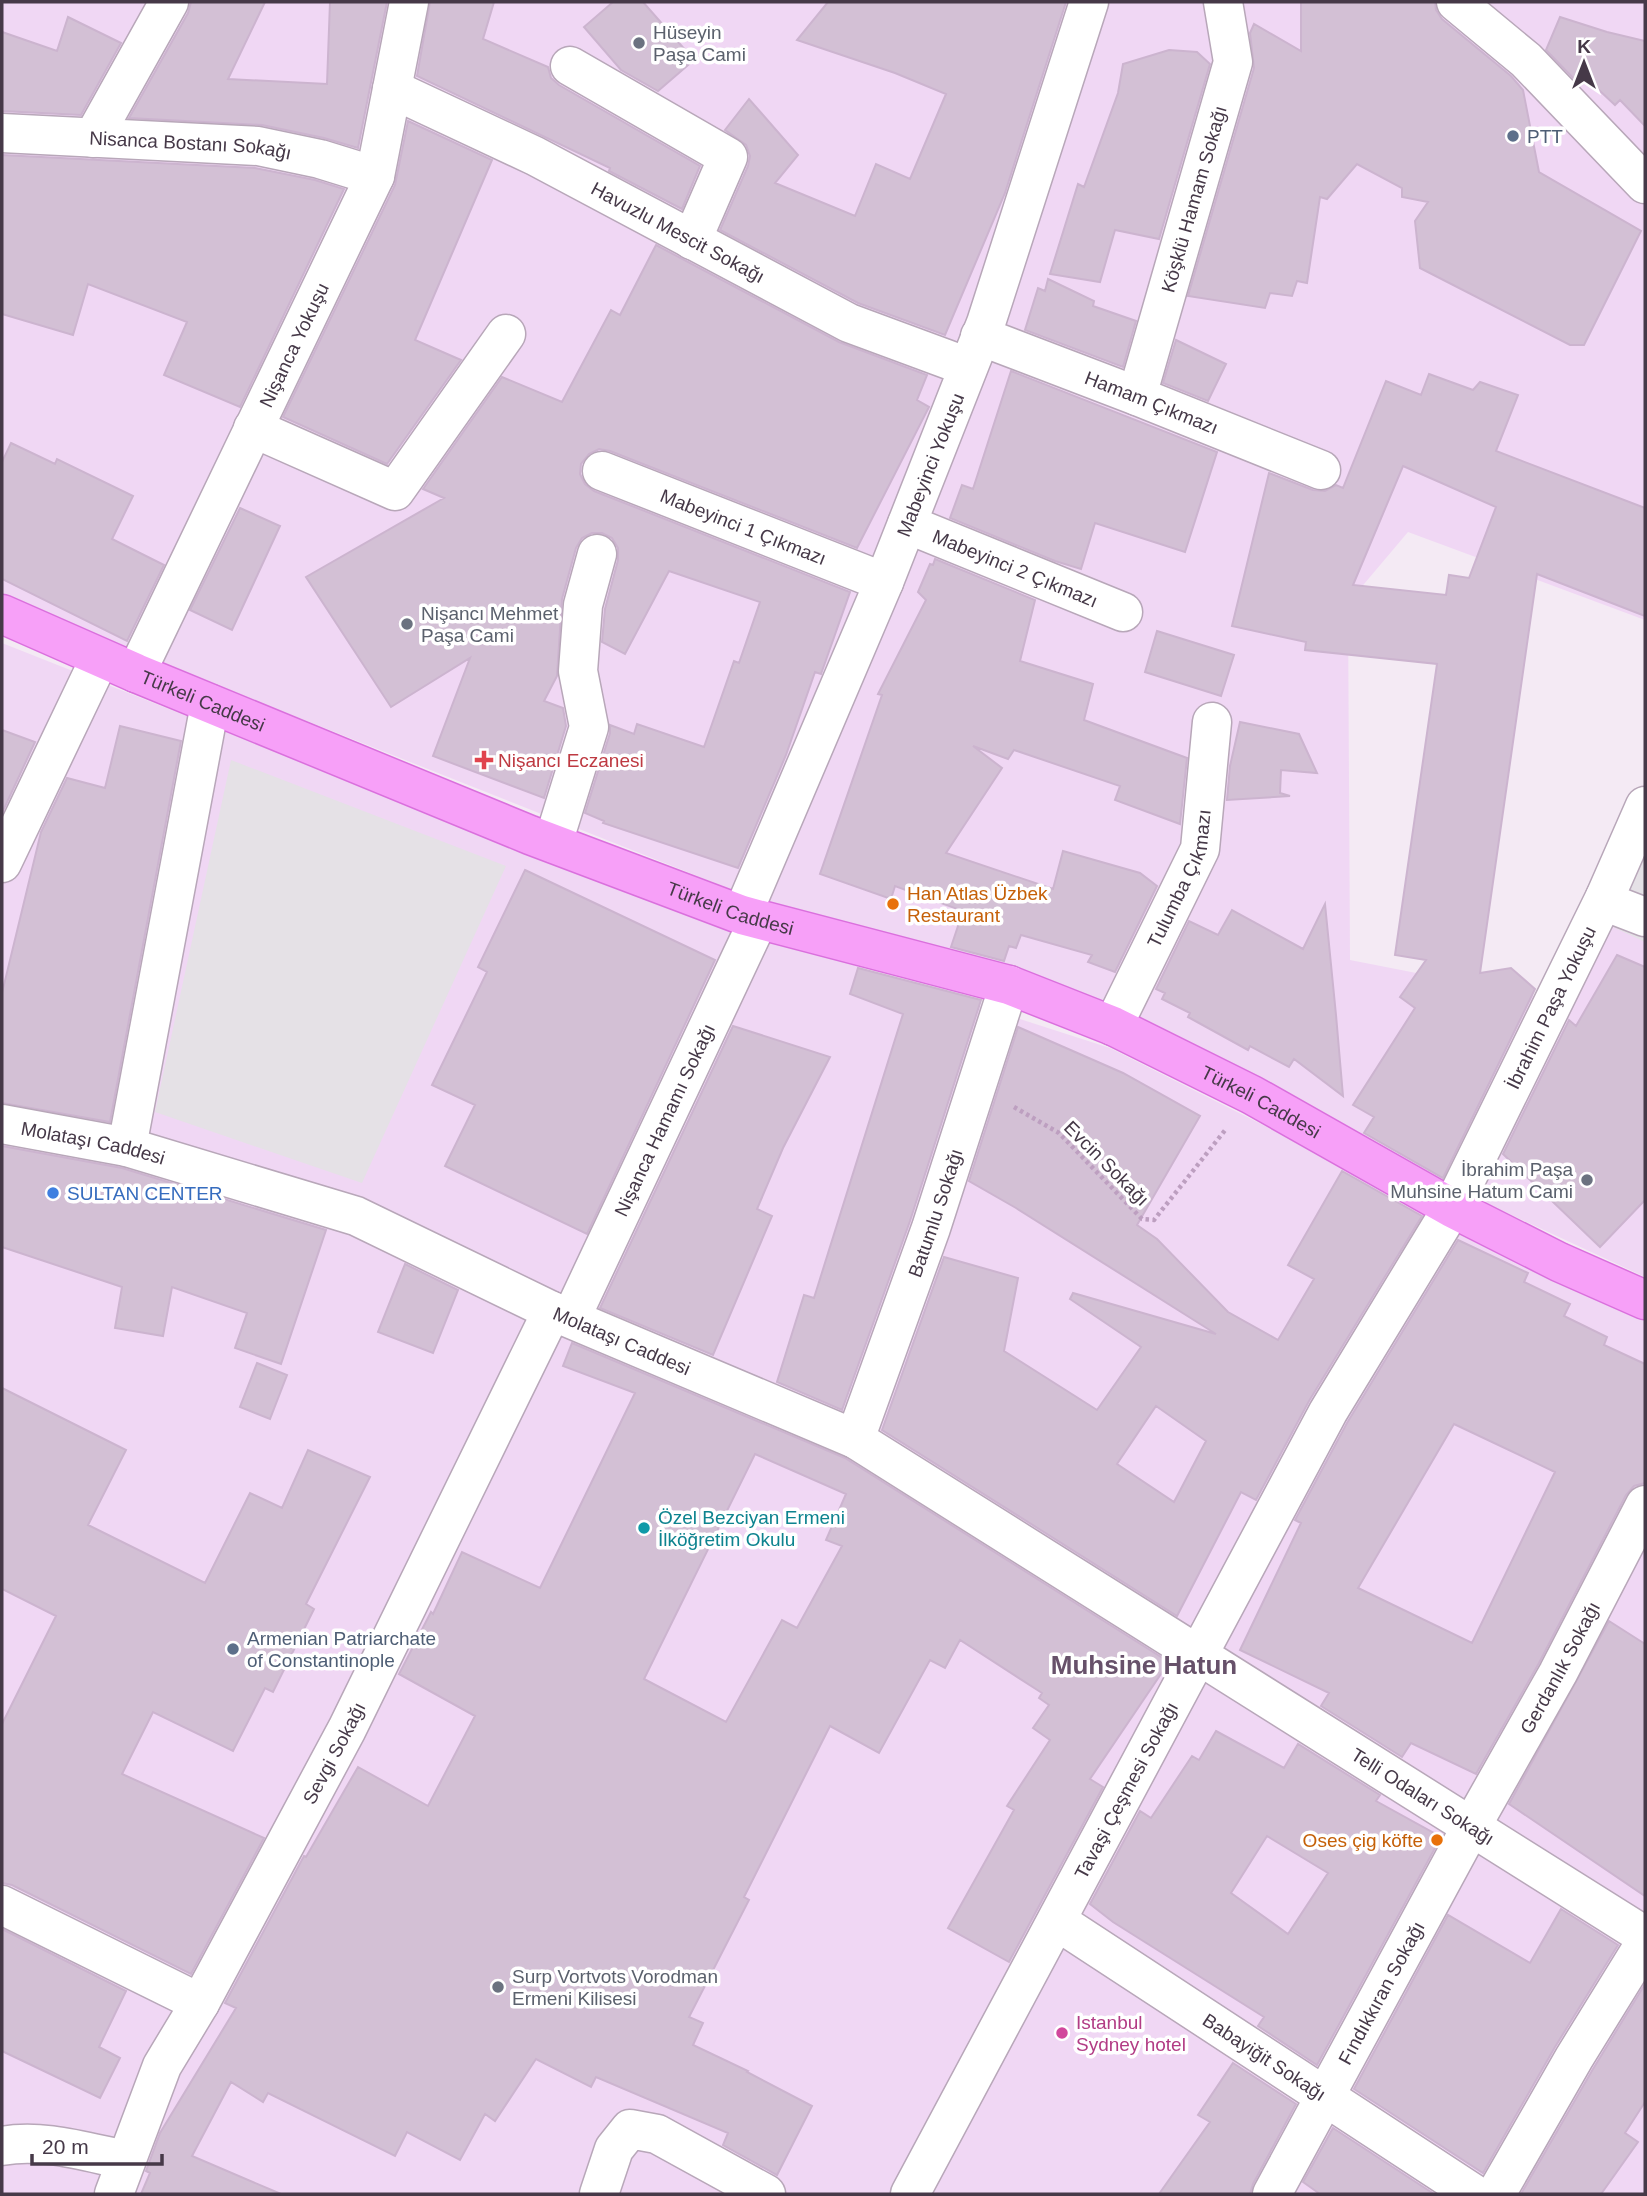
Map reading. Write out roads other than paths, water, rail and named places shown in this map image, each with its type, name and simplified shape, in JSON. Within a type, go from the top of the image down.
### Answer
[{"type":"main road","name":"Türkeli Caddesi","points":[[2,614],[136,674],[553,844],[750,918],[1009,985],[1113,1026],[1252,1095],[1452,1208],[1559,1262],[1645,1300]]},
{"type":"street","points":[[93,138],[169,2]]},
{"type":"street","name":"Nişanca Yokuşu","points":[[136,674],[375,176],[409,2]]},
{"type":"street","name":"Mabeyinci Yokuşu","points":[[750,918],[978,342],[1089,2]]},
{"type":"street","name":"Köşklü Hamam Sokağı","points":[[1137,396],[1233,62],[1223,2]]},
{"type":"street","points":[[1456,2],[1526,60],[1645,184]]},
{"type":"street","points":[[570,66],[728,157],[692,240]]},
{"type":"street","name":"Havuzlu Mescit Sokağı","points":[[392,89],[535,156],[849,323],[978,342]]},
{"type":"street","name":"Nisanca Bostanı Sokağı","points":[[2,133],[258,146],[320,159],[375,176]]},
{"type":"street","points":[[253,428],[395,491],[506,334]]},
{"type":"street","name":"Hamam Çıkmazı","points":[[978,342],[1137,396],[1321,470]]},
{"type":"street","name":"Mabeyinci 1 Çıkmazı","points":[[602,471],[884,582]]},
{"type":"street","name":"Mabeyinci 2 Çıkmazı","points":[[907,524],[1123,612]]},
{"type":"street","points":[[553,844],[589,727],[578,671],[583,605],[597,554]]},
{"type":"street","points":[[2,863],[100,658]]},
{"type":"street","points":[[127,1147],[211,704]]},
{"type":"street","name":"Tulumba Çıkmazı","points":[[1113,1026],[1200,849],[1212,722]]},
{"type":"street","name":"İbrahim Paşa Yokuşu","points":[[1452,1208],[1605,897],[1645,806]]},
{"type":"street","points":[[1605,897],[1606,902],[1645,917]]},
{"type":"street","name":"Nişanca Hamamı Sokağı","points":[[562,1315],[750,918]]},
{"type":"street","name":"Batumlu Sokağı","points":[[855,1440],[931,1228],[1009,985]]},
{"type":"street","name":"Molataşı Caddesi","points":[[2,1124],[127,1147],[356,1216],[562,1315],[855,1440],[1199,1655]]},
{"type":"street","name":"Tavaşi Çeşmesi Sokağı","points":[[918,2191],[1057,1921],[1328,1412],[1452,1208]]},
{"type":"street","name":"Sevgi Sokağı","points":[[120,2177],[162,2066],[200,2003],[347,1729],[562,1315]]},
{"type":"street","name":"Gerdanlık Sokağı","points":[[1471,1827],[1643,1515]]},
{"type":"street","name":"Telli Odaları Sokağı","points":[[1199,1655],[1645,1936]]},
{"type":"street","name":"Fındıkkıran Sokağı","points":[[1272,2194],[1471,1827]]},
{"type":"street","points":[[2,1905],[200,2003]]},
{"type":"street","name":"Babayiğit Sokağı","points":[[1057,1921],[1474,2194]]},
{"type":"street","points":[[1496,2194],[1645,1942]]},
{"type":"street","points":[[599,2194],[614,2149],[631,2129],[657,2134],[766,2194]]},
{"type":"street","points":[[2,2146],[16,2143],[48,2146],[120,2177]]},
{"type":"place","name":"Hüseyin Paşa Cami","points":[[639,43]]},
{"type":"place","name":"PTT","points":[[1513,136]]},
{"type":"place","name":"Nişancı Mehmet Paşa Cami","points":[[407,624]]},
{"type":"place","name":"Nişancı Eczanesi","points":[[484,760]]},
{"type":"place","name":"Han Atlas Üzbek Restaurant","points":[[893,904]]},
{"type":"place","name":"İbrahim Paşa Muhsine Hatum Cami","points":[[1587,1180]]},
{"type":"place","name":"SULTAN CENTER","points":[[53,1193]]},
{"type":"place","name":"Özel Bezciyan Ermeni İlköğretim Okulu","points":[[644,1528]]},
{"type":"place","name":"Armenian Patriarchate of Constantinople","points":[[233,1649]]},
{"type":"place","name":"Oses çig köfte","points":[[1437,1840]]},
{"type":"place","name":"Surp Vortvots Vorodman Ermeni Kilisesi","points":[[498,1987]]},
{"type":"place","name":"Istanbul Sydney hotel","points":[[1062,2033]]},
{"type":"district","name":"Muhsine Hatun","points":[[1144,1665]]}]
